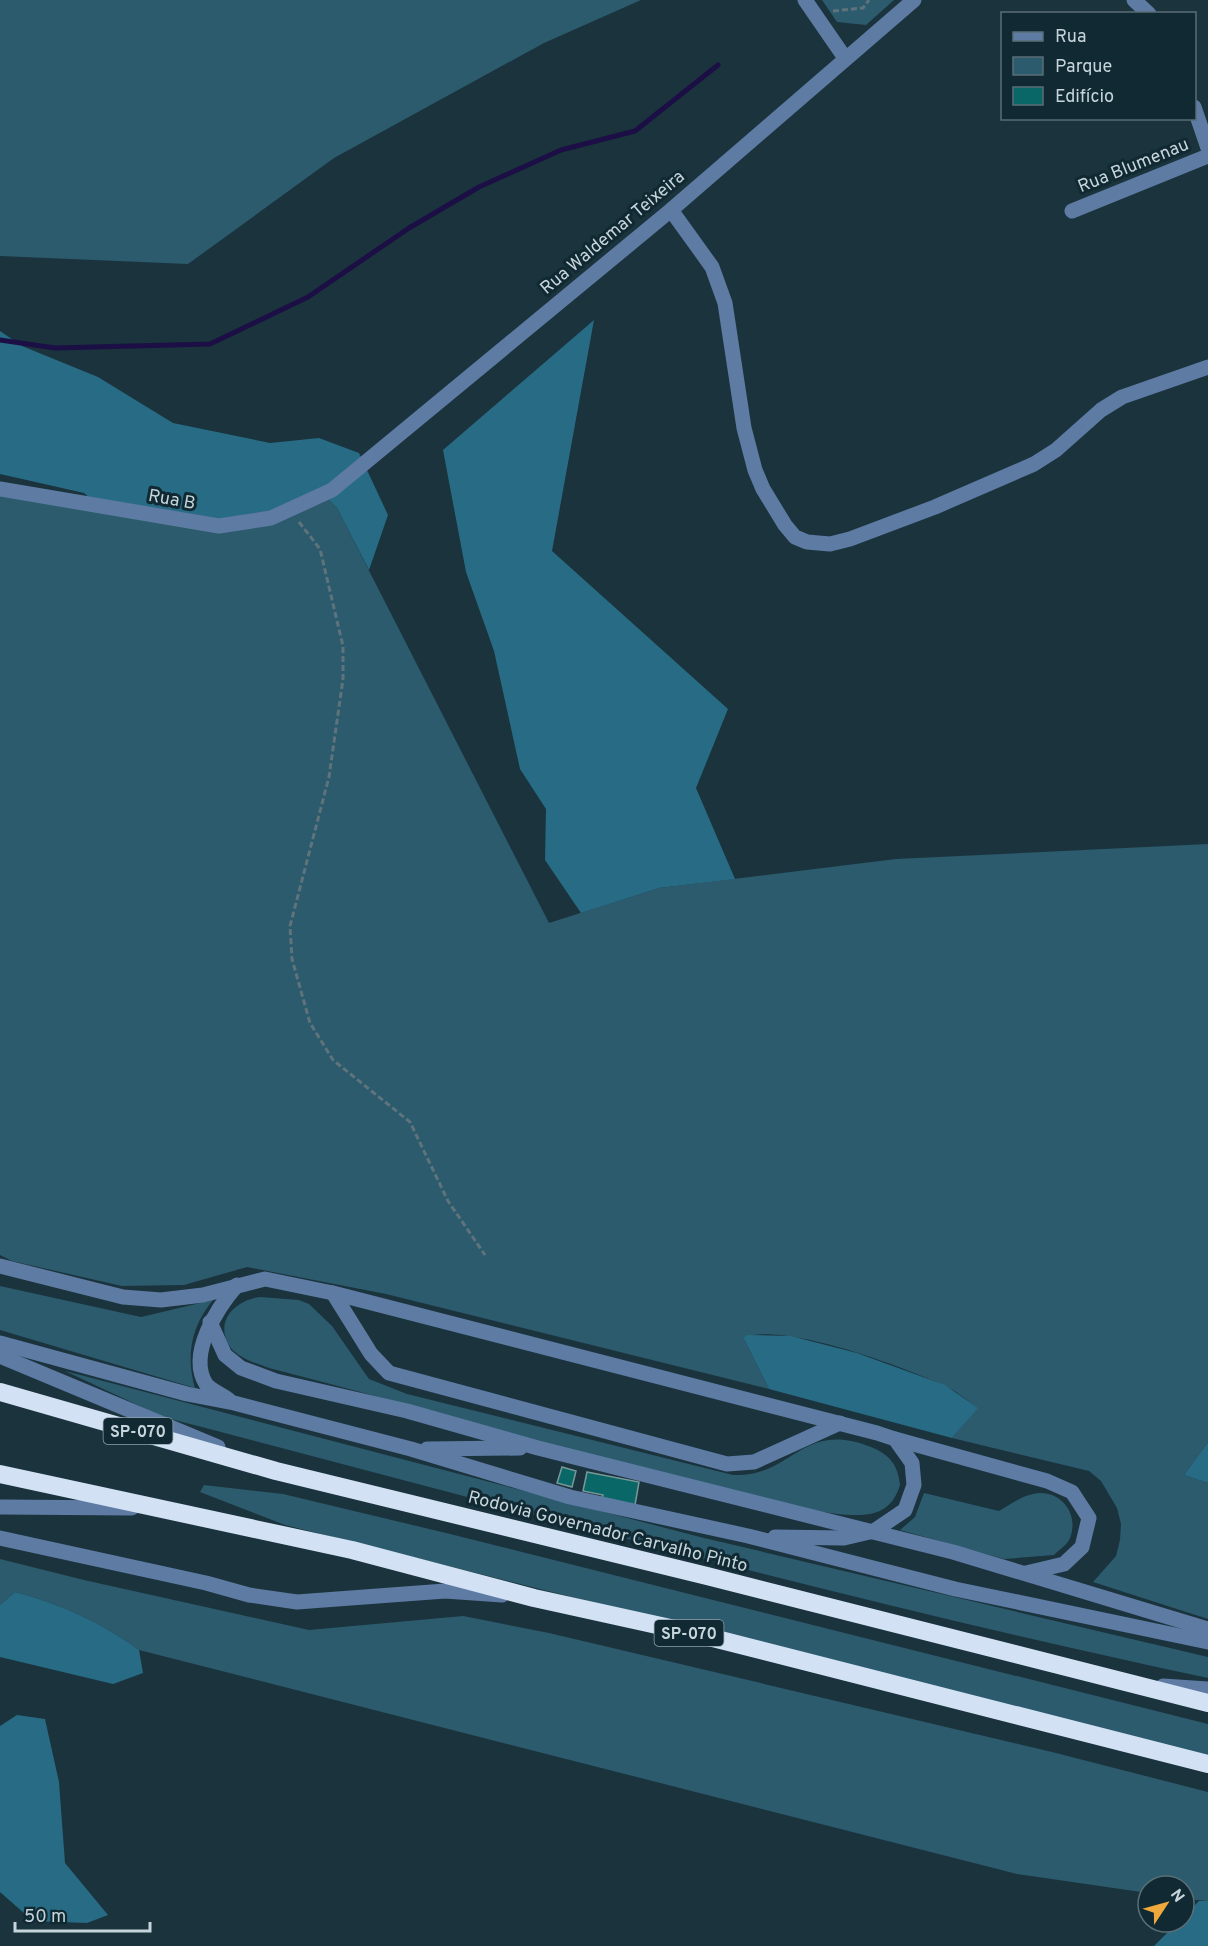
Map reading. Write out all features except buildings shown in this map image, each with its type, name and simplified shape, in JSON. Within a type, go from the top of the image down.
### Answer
[{"type":"highway","name":"Rodovia Governador Carvalho Pinto","points":[[0,1392],[276,1471],[1208,1703]]},
{"type":"highway","name":"SP-070","points":[[0,1474],[168,1508],[352,1550],[534,1598],[693,1634],[1208,1764]]},
{"type":"street","points":[[805,0],[845,58]]},
{"type":"street","name":"Rua Waldemar Teixeira","points":[[332,490],[671,210],[914,0]]},
{"type":"street","points":[[1134,0],[1147,12]]},
{"type":"street","points":[[1196,113],[1208,148]]},
{"type":"street","name":"Rua Blumenau","points":[[1072,211],[1208,156]]},
{"type":"street","points":[[671,210],[712,267],[725,303],[744,428],[763,489],[785,525],[795,537],[807,542],[830,544],[850,539],[935,507],[1034,464],[1056,450],[1101,410],[1122,396],[1208,367]]},
{"type":"street","name":"Rua B","points":[[0,489],[219,526],[246,524],[290,511],[332,490]]},
{"type":"street","points":[[0,1266],[123,1297],[161,1300],[203,1295],[265,1279],[333,1293],[840,1423],[1047,1481],[1072,1492],[1089,1518],[1082,1547],[1064,1564],[1025,1574]]},
{"type":"street","points":[[234,1403],[206,1384],[200,1363],[210,1322],[237,1285]]},
{"type":"street","points":[[333,1293],[371,1354],[389,1373],[727,1464],[754,1462],[840,1423]]},
{"type":"street","points":[[210,1322],[225,1355],[241,1368],[276,1381],[407,1411],[538,1448],[874,1531],[1208,1629]]},
{"type":"street","points":[[0,1343],[187,1394],[234,1403],[411,1449],[570,1497],[748,1536],[955,1589],[1208,1642]]},
{"type":"street","points":[[0,1356],[276,1471]]},
{"type":"street","points":[[748,1536],[835,1539],[874,1531],[905,1510],[914,1485],[912,1463],[895,1439]]},
{"type":"street","points":[[411,1449],[538,1448]]},
{"type":"street","points":[[0,1507],[168,1508]]},
{"type":"street","points":[[0,1538],[206,1583],[249,1595],[297,1602],[445,1591],[534,1598]]},
{"type":"street","points":[[1139,1685],[1208,1689]]},
{"type":"path","points":[[830,11],[863,8],[869,0]]},
{"type":"path","points":[[290,511],[320,549],[343,646],[343,668],[328,777],[290,926],[292,959],[310,1023],[333,1060],[410,1122],[448,1201],[485,1255]]},
{"type":"green space","points":[[0,0],[641,0],[544,43],[334,158],[188,264],[0,256]]},
{"type":"green space","points":[[822,0],[894,0],[866,25],[837,22]]},
{"type":"green space","points":[[0,489],[197,524],[323,494],[337,508],[549,923],[659,888],[896,859],[1208,844],[1208,1442],[1184,1475],[1208,1483],[1208,1619],[1093,1582],[1116,1556],[1121,1524],[1117,1508],[1101,1481],[1089,1471],[952,1438],[977,1408],[943,1385],[844,1349],[787,1336],[763,1334],[743,1337],[769,1389],[386,1294],[247,1267],[184,1285],[122,1286],[12,1261],[0,1255]]},
{"type":"green space","points":[[0,1286],[141,1317],[213,1300],[200,1320],[192,1342],[191,1364],[195,1388],[0,1330]]},
{"type":"green space","points":[[260,1297],[299,1300],[309,1304],[332,1326],[369,1379],[407,1394],[733,1475],[753,1474],[770,1468],[813,1444],[829,1440],[848,1440],[871,1447],[888,1457],[895,1466],[900,1485],[891,1502],[884,1509],[874,1513],[860,1515],[825,1512],[618,1462],[269,1368],[235,1352],[226,1339],[224,1330],[229,1314],[235,1308]]},
{"type":"green space","points":[[65,1371],[700,1537],[1208,1657],[1208,1678],[945,1619],[815,1587],[163,1417]]},
{"type":"green space","points":[[204,1485],[283,1494],[1208,1724],[1208,1757],[285,1525],[200,1492]]},
{"type":"green space","points":[[924,1493],[999,1511],[1029,1495],[1042,1493],[1051,1495],[1065,1504],[1070,1512],[1072,1529],[1070,1538],[1054,1555],[1004,1559],[900,1530],[915,1517]]},
{"type":"green space","points":[[0,1559],[309,1630],[463,1616],[549,1633],[1052,1752],[1208,1792],[1208,1901],[1196,1900],[1196,1874],[1136,1874],[1136,1891],[1017,1874],[139,1650],[110,1631],[64,1608],[15,1592],[0,1605]]},
{"type":"shaded area","points":[[594,320],[552,551],[728,709],[696,788],[735,879],[659,888],[581,913],[545,860],[546,809],[520,769],[494,651],[466,572],[443,450]]},
{"type":"shaded area","points":[[0,331],[22,346],[98,377],[173,423],[270,443],[319,438],[359,453],[388,515],[369,570],[337,508],[323,494],[246,523],[101,507],[84,493],[0,474]]},
{"type":"shaded area","points":[[748,1335],[791,1336],[857,1353],[945,1385],[978,1408],[952,1438],[769,1389],[743,1337]]},
{"type":"shaded area","points":[[1208,1442],[1208,1483],[1184,1475]]},
{"type":"shaded area","points":[[15,1592],[80,1615],[110,1631],[139,1650],[143,1673],[113,1684],[0,1657],[0,1605]]},
{"type":"shaded area","points":[[17,1715],[45,1719],[59,1782],[65,1863],[108,1915],[87,1923],[33,1921],[0,1892],[0,1726]]},
{"type":"shaded area","points":[[1199,1901],[1208,1901],[1208,1946],[1154,1946],[1166,1934],[1196,1934],[1196,1904]]},
{"type":"waterway","points":[[0,340],[55,348],[210,344],[308,297],[409,228],[479,187],[561,150],[635,131],[718,65]]}]
